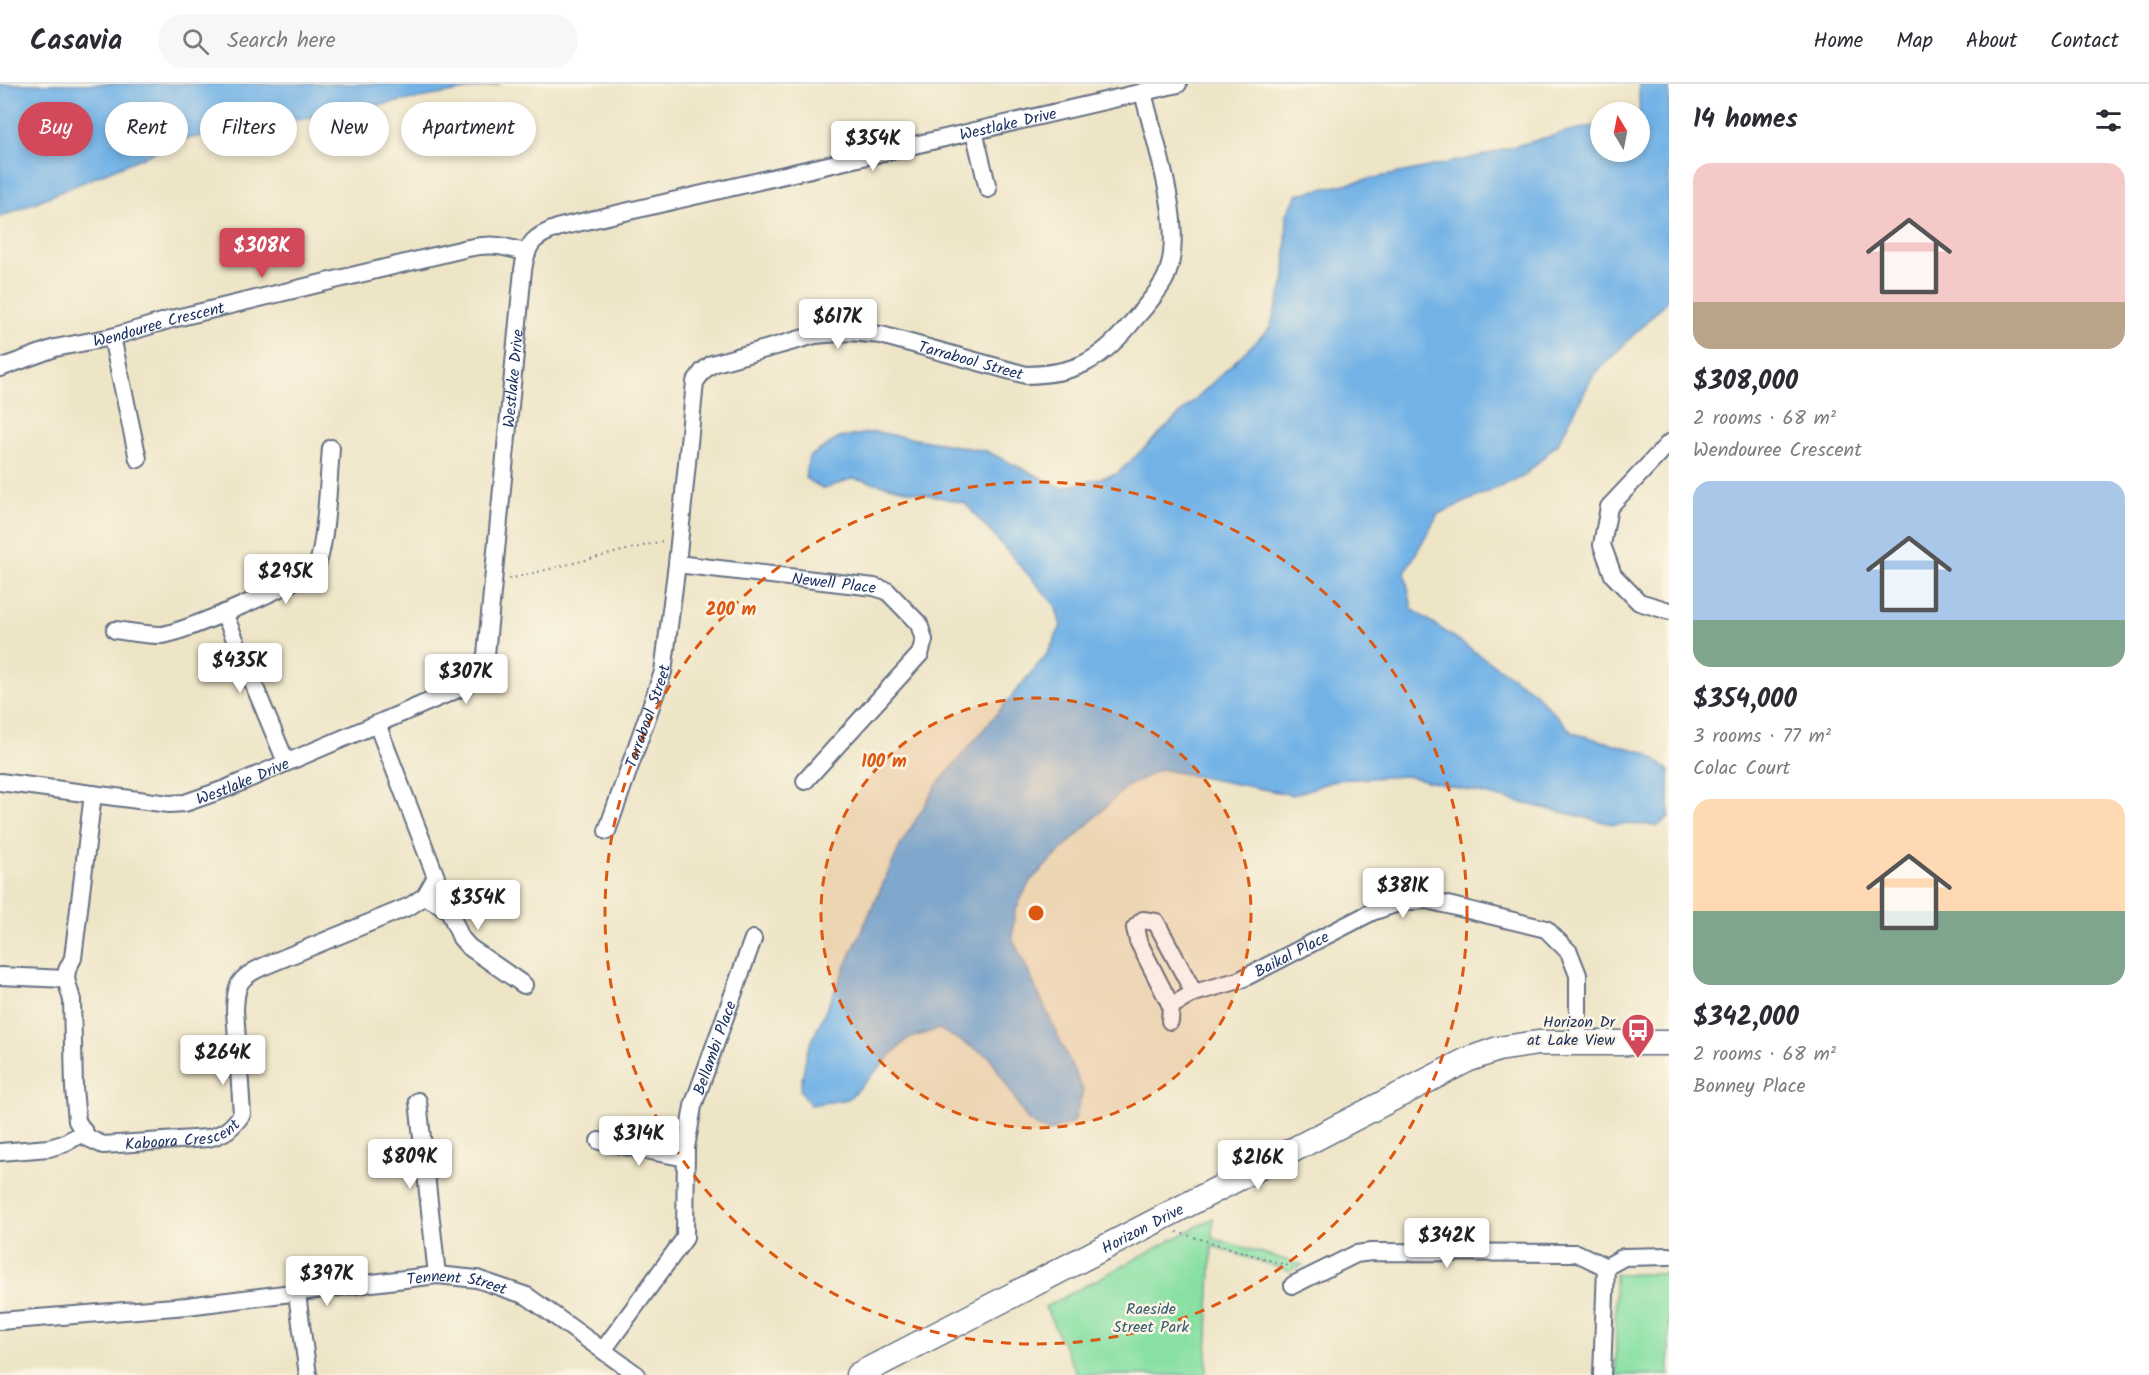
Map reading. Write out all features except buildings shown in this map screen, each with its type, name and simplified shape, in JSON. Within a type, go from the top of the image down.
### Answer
[{"type":"street","name":"Westlake Drive","points":[[0,782],[169,804],[185,802],[225,789],[463,687],[476,676],[486,655],[523,270],[530,243],[538,235],[560,227],[1178,84]]},
{"type":"street","name":"Tarrabool Street","points":[[608,831],[663,672],[677,564],[695,382],[712,364],[815,335],[850,332],[881,335],[1026,375],[1065,371],[1085,365],[1110,346],[1137,316],[1164,279],[1172,252],[1174,230],[1169,202],[1143,92]]},
{"type":"street","points":[[974,131],[988,189]]},
{"type":"street","name":"Wendouree Crescent","points":[[0,368],[55,348],[112,337],[172,319],[486,244],[502,245],[527,253]]},
{"type":"street","points":[[112,337],[138,459]]},
{"type":"street","points":[[1669,443],[1609,507],[1602,545],[1613,575],[1639,602],[1669,611]]},
{"type":"street","points":[[115,630],[163,635],[224,613],[305,576],[317,565],[322,543],[331,448]]},
{"type":"street","name":"Newell Place","points":[[677,564],[874,587],[887,591],[919,624],[924,640],[920,654],[805,781]]},
{"type":"street","points":[[224,613],[286,762]]},
{"type":"street","points":[[377,724],[435,877],[425,896],[449,910],[461,938],[469,947],[524,986]]},
{"type":"street","points":[[0,1152],[49,1148],[63,1144],[83,1133],[77,1121],[72,1000],[66,979],[67,970],[73,958],[93,794]]},
{"type":"street","name":"Kaboora Crescent","points":[[83,1133],[103,1145],[208,1138],[226,1132],[242,1114],[235,1010],[239,983],[248,974],[410,906],[425,896]]},
{"type":"street","name":"Baikal Place","points":[[1194,993],[1156,922],[1143,920],[1135,928],[1137,941],[1170,1013],[1194,993],[1240,980],[1372,912],[1401,902],[1427,900],[1546,929],[1569,952],[1578,975],[1578,1043]]},
{"type":"street","name":"Bellambi Place","points":[[604,1349],[685,1238],[686,1148],[693,1106],[753,939]]},
{"type":"street","points":[[0,976],[66,979]]},
{"type":"street","name":"Horizon Drive","points":[[858,1375],[1467,1060],[1498,1049],[1518,1045],[1669,1043]]},
{"type":"street","points":[[418,1101],[437,1275]]},
{"type":"street","points":[[599,1141],[686,1158]]},
{"type":"street","points":[[1296,1284],[1356,1254],[1371,1252],[1577,1253],[1606,1267]]},
{"type":"street","points":[[1606,1267],[1624,1257],[1669,1256]]},
{"type":"street","points":[[1602,1375],[1606,1267]]},
{"type":"street","name":"Tennent Street","points":[[0,1321],[187,1306],[437,1275],[477,1279],[527,1296],[604,1349],[637,1375]]},
{"type":"street","points":[[297,1294],[308,1375]]},
{"type":"path","points":[[509,579],[679,537]]},
{"type":"path","points":[[1177,1232],[1294,1268],[1296,1284]]},
{"type":"green space","name":"Raeside Street Park","points":[[1213,1218],[1212,1238],[1303,1265],[1289,1271],[1212,1246],[1206,1375],[1078,1375],[1045,1307]]},
{"type":"green space","points":[[1615,1274],[1669,1274],[1669,1375],[1616,1375]]},
{"type":"water","points":[[0,84],[500,84],[389,103],[309,102],[309,117],[297,120],[297,102],[200,102],[200,137],[188,139],[188,102],[105,102],[105,156],[145,156],[0,217]]},
{"type":"water","points":[[1639,84],[1669,84],[1669,299],[1593,376],[1558,443],[1524,476],[1438,514],[1405,573],[1412,609],[1534,692],[1573,733],[1647,753],[1669,771],[1669,817],[1659,825],[1613,824],[1406,776],[1336,780],[1293,795],[1160,769],[1125,788],[1030,881],[1015,911],[1012,937],[1083,1090],[1074,1122],[1048,1132],[1028,1121],[990,1057],[939,1029],[907,1039],[848,1099],[810,1105],[800,1090],[807,1052],[900,846],[937,785],[1048,653],[1061,626],[1055,605],[965,503],[853,478],[824,489],[805,478],[809,457],[839,438],[875,432],[986,451],[1062,488],[1117,474],[1270,328],[1285,279],[1287,214],[1298,194],[1481,156],[1590,127],[1590,162],[1650,162],[1650,102],[1639,102]]},
{"type":"place","name":"Horizon Dr at Lake View","points":[[1638,1059]]}]
